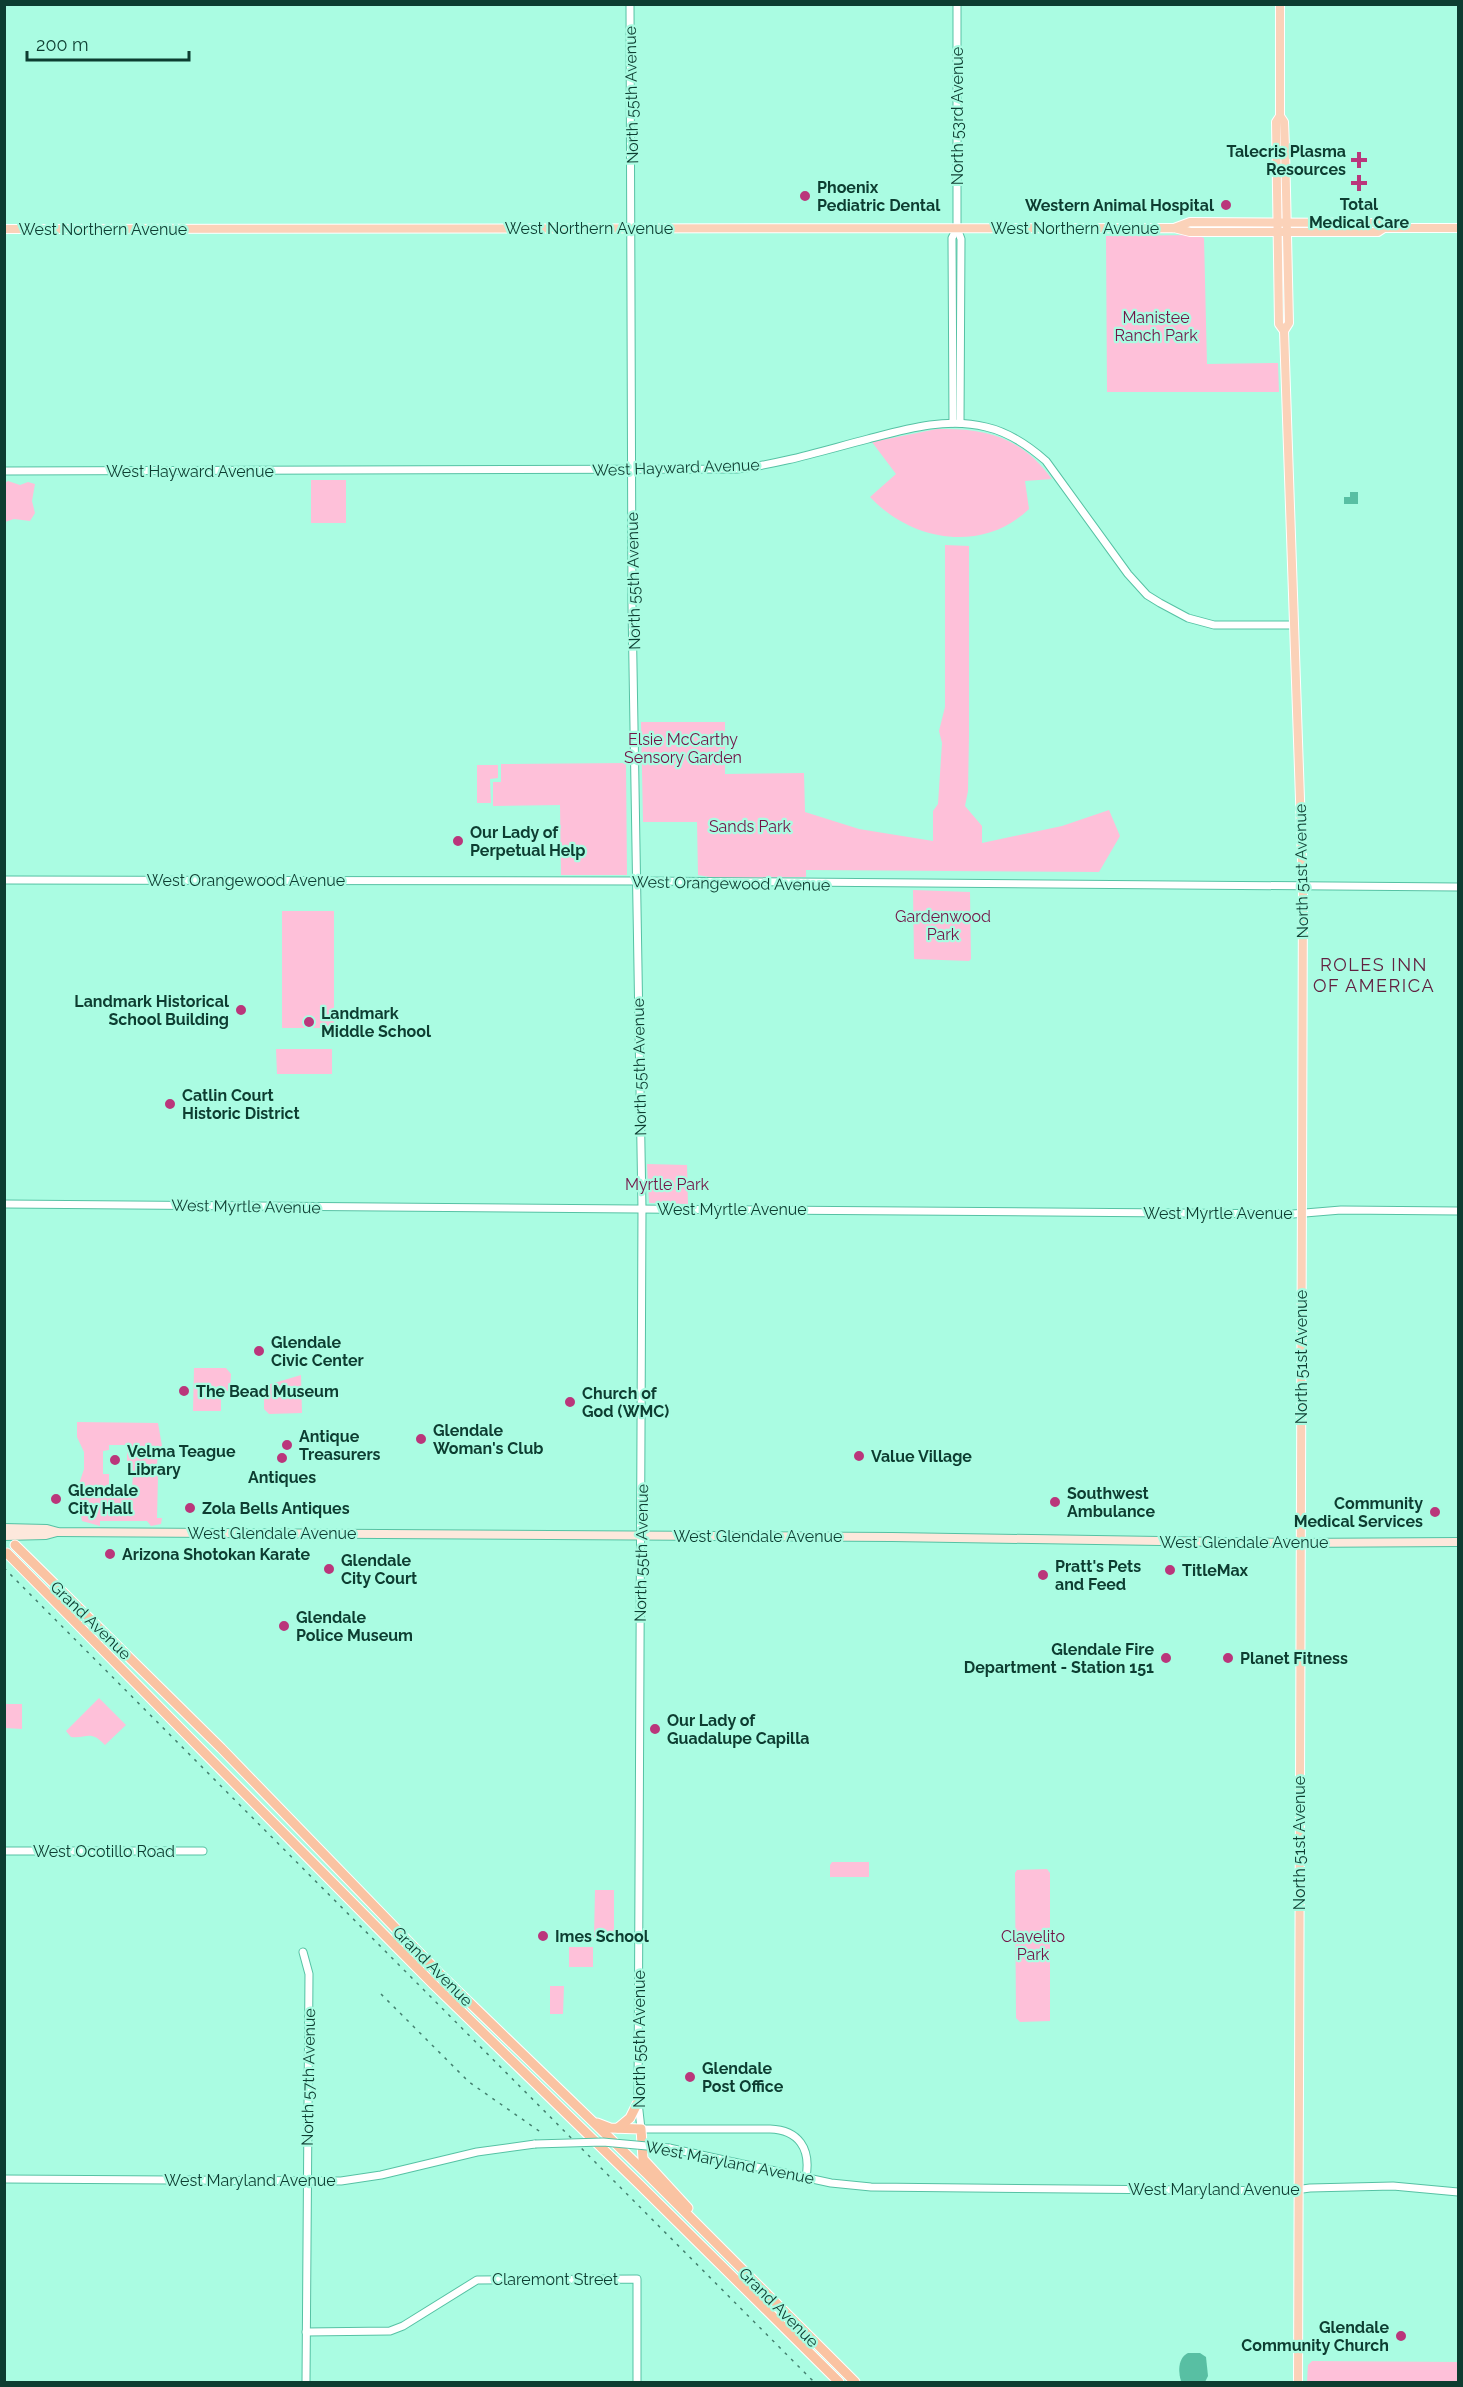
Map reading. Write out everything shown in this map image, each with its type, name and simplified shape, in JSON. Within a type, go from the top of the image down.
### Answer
[{"type":"highway","name":"Grand Avenue","points":[[9,1539],[221,1748],[441,1975],[855,2382]]},
{"type":"highway","name":"Grand Avenue","points":[[7,1553],[432,1983],[632,2176],[839,2382]]},
{"type":"highway","points":[[617,2128],[630,2118],[638,2102]]},
{"type":"highway","points":[[587,2117],[603,2126],[641,2129],[644,2161],[674,2192],[716,2243]]},
{"type":"highway","points":[[784,2328],[792,2328],[809,2345],[819,2347]]},
{"type":"main road","name":"North 51st Avenue","points":[[1280,4],[1280,116],[1285,130],[1281,223],[1289,323],[1284,331],[1303,886],[1298,2382]]},
{"type":"main road","name":"West Northern Avenue","points":[[1173,228],[1190,222],[1377,223],[1384,228]]},
{"type":"main road","name":"West Northern Avenue","points":[[4,229],[1173,228],[1190,232],[1378,232],[1384,228],[1458,228]]},
{"type":"main road","name":"West Glendale Avenue","points":[[4,1528],[47,1529],[58,1532],[1300,1543],[1458,1542]]},
{"type":"main road","name":"West Glendale Avenue","points":[[9,1539],[46,1536],[58,1532]]},
{"type":"street","name":"North 55th Avenue","points":[[630,4],[636,881],[642,1209],[638,2102],[641,2129]]},
{"type":"street","name":"North 53rd Avenue","points":[[956,423],[952,238],[957,228],[957,4]]},
{"type":"street","name":"West Hayward Avenue","points":[[4,471],[737,469],[907,429],[956,423],[988,427],[1010,436],[1030,447],[1046,461],[1132,579],[1147,594],[1168,609],[1188,618],[1214,625],[1294,625]]},
{"type":"street","name":"West Orangewood Avenue","points":[[4,879],[1458,887]]},
{"type":"street","name":"West Myrtle Avenue","points":[[4,1204],[1302,1213],[1341,1210],[1458,1211]]},
{"type":"street","name":"West Ocotillo Road","points":[[4,1851],[203,1851]]},
{"type":"street","name":"North 57th Avenue","points":[[303,1952],[309,1974],[306,2382]]},
{"type":"street","points":[[641,2129],[778,2129],[792,2134],[801,2142],[807,2156],[806,2177]]},
{"type":"street","name":"West Maryland Avenue","points":[[4,2179],[306,2182],[362,2179],[481,2152],[535,2144],[603,2142],[657,2146],[841,2185],[871,2187],[1288,2191],[1393,2186],[1458,2192]]},
{"type":"street","name":"Claremont Street","points":[[306,2332],[390,2331],[403,2326],[477,2280],[637,2279],[637,2382]]},
{"type":"green space","name":"Manistee Ranch Park","points":[[1196,235],[1204,238],[1207,364],[1278,363],[1279,392],[1107,392],[1106,236]]},
{"type":"green space","points":[[937,429],[972,430],[1002,438],[1028,453],[1052,479],[1025,481],[1029,509],[1010,523],[990,532],[969,537],[947,536],[926,532],[906,524],[887,512],[870,497],[896,474],[872,442]]},
{"type":"green space","points":[[311,480],[346,480],[346,523],[311,523]]},
{"type":"green space","points":[[8,481],[20,485],[28,482],[35,484],[32,501],[35,513],[30,521],[14,519],[5,522],[5,483]]},
{"type":"green space","points":[[945,545],[969,546],[969,736],[968,791],[965,806],[982,826],[982,843],[1062,826],[1109,810],[1120,836],[1099,872],[806,870],[806,877],[716,878],[698,875],[697,822],[643,822],[641,722],[725,722],[725,774],[804,773],[805,812],[859,829],[933,841],[933,811],[938,804],[942,743],[939,731],[945,707]]},
{"type":"green space","points":[[626,763],[627,875],[561,875],[560,805],[493,806],[493,782],[501,782],[501,764]]},
{"type":"green space","points":[[477,765],[498,765],[498,778],[490,779],[491,803],[477,803]]},
{"type":"green space","name":"Gardenwood Park","points":[[913,890],[970,892],[971,959],[969,961],[914,959]]},
{"type":"green space","points":[[282,911],[334,911],[334,1028],[282,1028]]},
{"type":"green space","points":[[276,1049],[332,1049],[332,1074],[277,1074]]},
{"type":"green space","name":"Myrtle Park","points":[[647,1164],[687,1165],[688,1204],[649,1203]]},
{"type":"green space","points":[[194,1368],[226,1368],[231,1374],[230,1391],[221,1391],[221,1411],[193,1411]]},
{"type":"green space","points":[[301,1375],[302,1413],[269,1414],[264,1409],[264,1386]]},
{"type":"green space","points":[[77,1422],[158,1423],[162,1446],[158,1449],[157,1466],[162,1466],[162,1474],[158,1477],[157,1518],[162,1518],[161,1524],[151,1526],[147,1521],[100,1521],[100,1526],[82,1521],[81,1500],[72,1490],[80,1481],[84,1469],[84,1452],[77,1437]],"holes":[[[109,1445],[127,1445],[127,1472],[133,1473],[132,1491],[109,1491],[109,1474],[103,1474],[103,1451],[109,1450]]]},
{"type":"green space","points":[[99,1698],[126,1725],[105,1745],[92,1736],[71,1737],[66,1731]]},
{"type":"green space","points":[[5,1704],[22,1704],[22,1729],[5,1728]]},
{"type":"green space","points":[[832,1862],[869,1862],[869,1877],[830,1877]]},
{"type":"green space","name":"Clavelito Park","points":[[1047,1869],[1050,1873],[1050,2021],[1020,2022],[1016,2018],[1015,1873],[1017,1870]]},
{"type":"green space","points":[[595,1890],[614,1890],[614,1937],[594,1937]]},
{"type":"green space","points":[[569,1947],[593,1947],[593,1967],[569,1967]]},
{"type":"green space","points":[[550,1986],[564,1986],[563,2014],[550,2014]]},
{"type":"green space","points":[[1312,2361],[1458,2362],[1458,2382],[1307,2382],[1308,2365]]},
{"type":"shaded area","points":[[1350,492],[1358,492],[1358,504],[1344,504],[1344,497],[1350,497]]},
{"type":"shaded area","points":[[1188,2353],[1200,2353],[1206,2357],[1208,2376],[1205,2382],[1181,2381],[1180,2365],[1182,2358]]},
{"type":"railway","points":[[4,1568],[814,2382]]},
{"type":"railway","points":[[381,1994],[469,2082],[542,2133]]},
{"type":"place","name":"Talecris Plasma Resources","points":[[1359,160]]},
{"type":"place","name":"Total Medical Care","points":[[1359,183]]},
{"type":"place","name":"Phoenix Pediatric Dental","points":[[805,196]]},
{"type":"place","name":"Western Animal Hospital","points":[[1226,205]]},
{"type":"place","name":"Our Lady of Perpetual Help","points":[[458,841]]},
{"type":"place","name":"Landmark Historical School Building","points":[[241,1010]]},
{"type":"place","name":"Landmark Middle School","points":[[309,1022]]},
{"type":"place","name":"Catlin Court Historic District","points":[[170,1104]]},
{"type":"place","name":"Glendale Civic Center","points":[[259,1351]]},
{"type":"place","name":"The Bead Museum","points":[[184,1391]]},
{"type":"place","name":"Church of God (WMC)","points":[[570,1402]]},
{"type":"place","name":"Glendale Woman's Club","points":[[421,1439]]},
{"type":"place","name":"Antique Treasurers","points":[[287,1445]]},
{"type":"place","name":"Value Village","points":[[859,1456]]},
{"type":"place","name":"Antiques","points":[[282,1458]]},
{"type":"place","name":"Velma Teague Library","points":[[115,1460]]},
{"type":"place","name":"Glendale City Hall","points":[[56,1499]]},
{"type":"place","name":"Southwest Ambulance","points":[[1055,1502]]},
{"type":"place","name":"Zola Bells Antiques","points":[[190,1508]]},
{"type":"place","name":"Community Medical Services","points":[[1435,1512]]},
{"type":"place","name":"Arizona Shotokan Karate","points":[[110,1554]]},
{"type":"place","name":"Glendale City Court","points":[[329,1569]]},
{"type":"place","name":"TitleMax","points":[[1170,1570]]},
{"type":"place","name":"Pratt's Pets and Feed","points":[[1043,1575]]},
{"type":"place","name":"Glendale Police Museum","points":[[284,1626]]},
{"type":"place","name":"Glendale Fire Department - Station 151","points":[[1166,1658]]},
{"type":"place","name":"Planet Fitness","points":[[1228,1658]]},
{"type":"place","name":"Our Lady of Guadalupe Capilla","points":[[655,1729]]},
{"type":"place","name":"Imes School","points":[[543,1936]]},
{"type":"place","name":"Glendale Post Office","points":[[690,2077]]},
{"type":"place","name":"Glendale Community Church","points":[[1401,2336]]},
{"type":"district","name":"ROLES INN OF AMERICA","points":[[1374,975]]},
{"type":"park label","name":"Elsie McCarthy Sensory Garden","points":[[683,748]]},
{"type":"park label","name":"Sands Park","points":[[750,826]]}]
